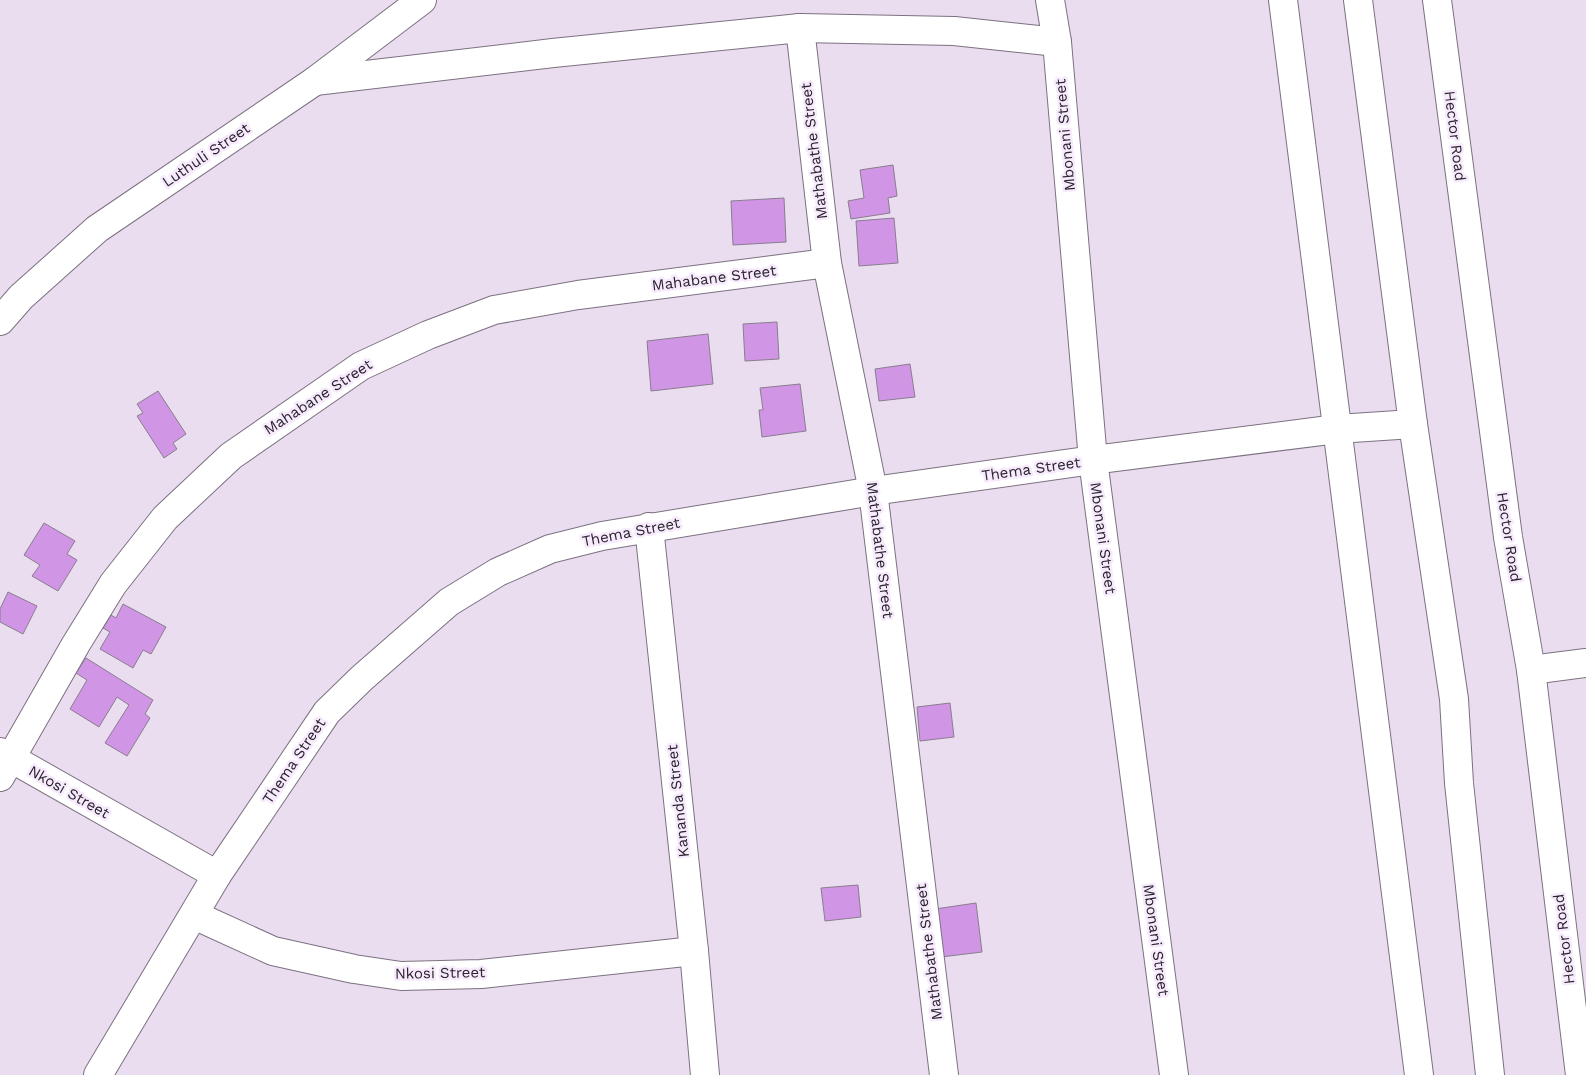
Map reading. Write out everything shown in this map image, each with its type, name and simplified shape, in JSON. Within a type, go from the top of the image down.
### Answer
[{"type":"street","name":"Luthuli Street","points":[[0,321],[21,297],[97,229],[315,81],[422,0]]},
{"type":"street","name":"Mbonani Street","points":[[1050,0],[1057,42],[1093,460],[1174,1075]]},
{"type":"street","points":[[1282,0],[1419,1075]]},
{"type":"street","points":[[1358,0],[1413,424],[1454,699],[1459,783],[1490,1075]]},
{"type":"street","name":"Hector Road","points":[[1438,0],[1508,537],[1531,670],[1580,1075]]},
{"type":"street","points":[[315,81],[582,50],[800,28],[954,31],[1057,42]]},
{"type":"street","name":"Mathabathe Street","points":[[800,28],[828,263],[873,491],[944,1075]]},
{"type":"street","name":"Mahabane Street","points":[[4,763],[113,584],[165,518],[231,456],[361,366],[428,335],[494,310],[578,295],[828,263]]},
{"type":"street","name":"Thema Street","points":[[98,1075],[217,876],[327,712],[362,678],[449,602],[498,572],[550,549],[649,527],[873,491],[1093,460],[1337,429],[1413,424]]},
{"type":"street","name":"Kananda Street","points":[[649,527],[694,950],[705,1075]]},
{"type":"street","points":[[1531,670],[1586,662]]},
{"type":"street","name":"Nkosi Street","points":[[4,763],[217,876]]},
{"type":"street","name":"Nkosi Street","points":[[194,915],[273,950],[354,969],[401,976],[481,974],[694,950]]},
{"type":"building","points":[[893,165],[897,196],[888,198],[890,213],[851,219],[848,201],[864,198],[860,170]]},
{"type":"building","points":[[784,198],[786,242],[733,245],[731,201]]},
{"type":"building","points":[[894,218],[898,263],[859,266],[856,221]]},
{"type":"building","points":[[777,322],[779,359],[745,361],[743,324]]},
{"type":"building","points":[[708,334],[713,384],[651,391],[647,341]]},
{"type":"building","points":[[910,364],[915,397],[879,401],[875,369]]},
{"type":"building","points":[[800,384],[806,431],[762,437],[759,410],[763,410],[760,388]]},
{"type":"building","points":[[158,391],[186,434],[173,443],[177,449],[164,458],[137,416],[143,413],[137,404]]},
{"type":"building","points":[[44,523],[75,541],[67,554],[77,560],[58,591],[32,576],[40,565],[24,555]]},
{"type":"building","points":[[8,592],[37,606],[23,634],[0,622],[0,609]]},
{"type":"building","points":[[123,604],[166,627],[151,654],[143,650],[133,668],[100,649],[110,632],[103,628],[111,615],[116,618]]},
{"type":"building","points":[[86,658],[153,700],[145,714],[150,718],[127,756],[105,743],[129,705],[117,697],[99,727],[70,709],[87,680],[76,673]]},
{"type":"building","points":[[950,703],[954,737],[920,741],[917,707]]},
{"type":"building","points":[[858,885],[861,917],[825,921],[821,888]]},
{"type":"building","points":[[976,903],[982,952],[941,957],[935,909]]}]
